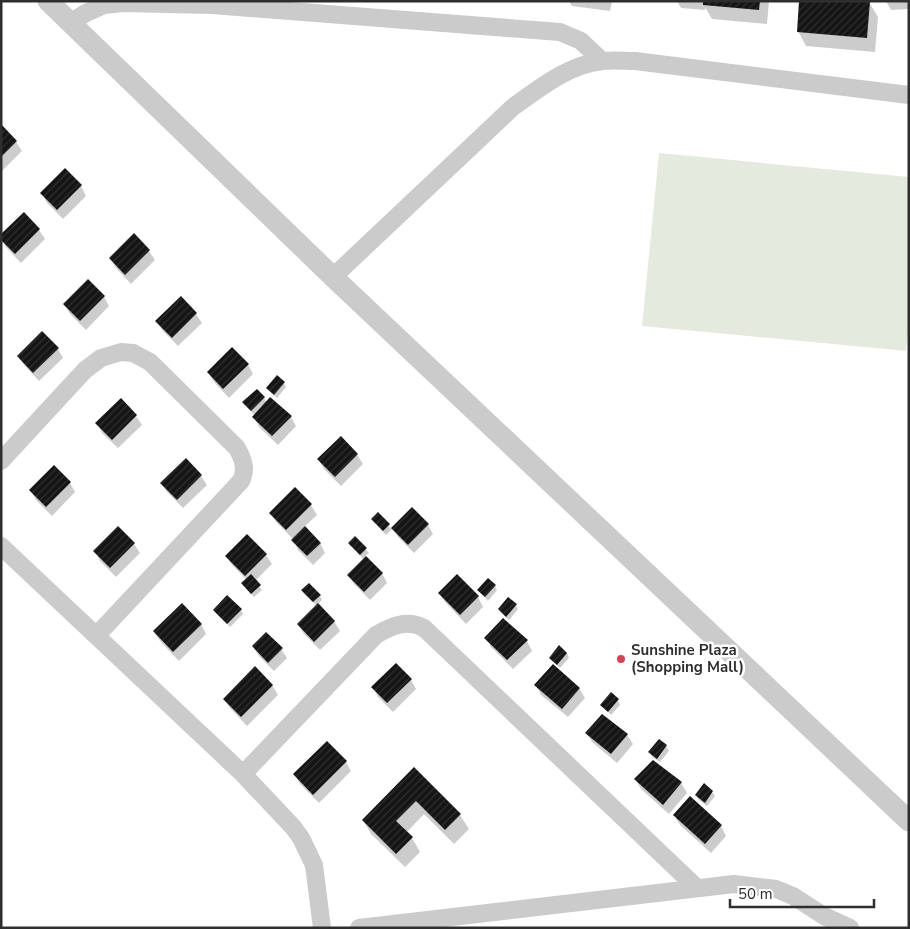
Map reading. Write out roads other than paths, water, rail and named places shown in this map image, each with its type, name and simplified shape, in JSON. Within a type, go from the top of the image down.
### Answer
[{"type":"street","points":[[48,1],[333,278],[909,821]]},
{"type":"street","points":[[70,23],[104,5],[123,3],[308,6],[560,32],[580,41],[602,61]]},
{"type":"street","points":[[333,278],[513,107],[544,84],[573,69],[602,61],[635,61],[909,95]]},
{"type":"street","points":[[1,461],[85,370],[101,358],[121,352],[133,353],[150,362],[237,448],[244,466],[244,475],[241,481],[96,634]]},
{"type":"street","points":[[1,546],[244,774],[293,827],[308,850],[314,865],[322,928]]},
{"type":"street","points":[[244,774],[376,635],[392,627],[412,623],[424,628],[696,887]]},
{"type":"street","points":[[359,928],[734,884],[776,889],[793,896],[824,916],[850,928]]},
{"type":"place","name":"Sunshine Plaza (Shopping Mall)","points":[[621,659]]}]
